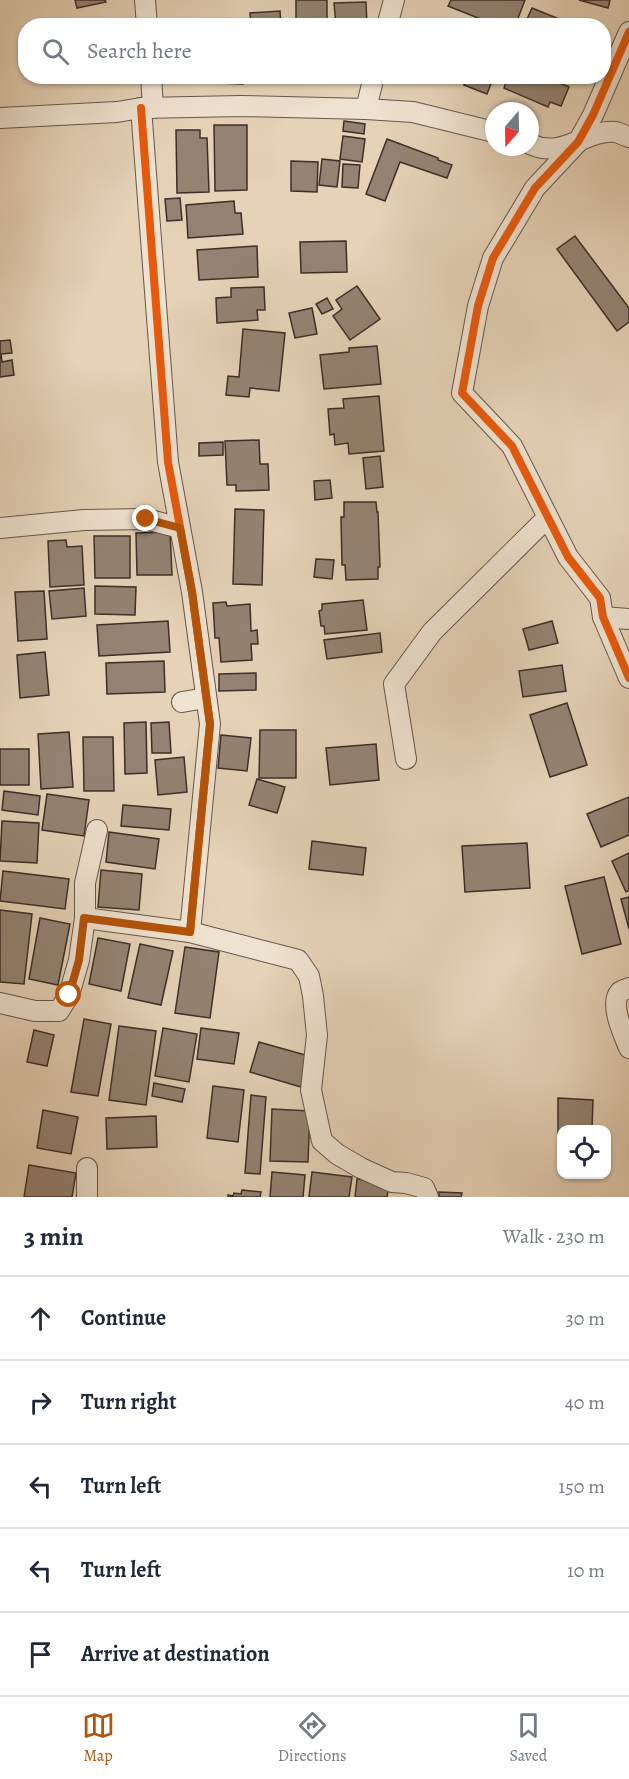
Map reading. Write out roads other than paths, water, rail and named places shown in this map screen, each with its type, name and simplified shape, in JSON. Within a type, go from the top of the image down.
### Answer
[{"type":"street","points":[[145,0],[146,18]]},
{"type":"street","points":[[389,18],[394,0]]},
{"type":"street","points":[[611,74],[629,32]]},
{"type":"street","points":[[150,84],[147,108],[168,462],[192,592],[210,724],[190,932]]},
{"type":"street","points":[[366,109],[372,84]]},
{"type":"street","points":[[606,84],[578,142],[535,188],[493,258],[478,306],[462,393],[512,447],[568,556],[600,598],[603,617],[629,678]]},
{"type":"street","points":[[0,118],[117,112],[147,108],[241,106],[366,109],[413,112],[485,130]]},
{"type":"street","points":[[539,146],[550,149],[563,148],[591,135],[616,132],[629,137]]},
{"type":"street","points":[[406,759],[394,684],[432,632],[548,518]]},
{"type":"street","points":[[0,528],[84,520],[146,519],[180,528]]},
{"type":"street","points":[[603,617],[629,619]]},
{"type":"street","points":[[182,702],[206,699]]},
{"type":"street","points":[[0,1004],[35,1011],[59,1011],[69,995],[79,960],[85,883],[97,830]]},
{"type":"street","points":[[84,918],[190,932],[298,960],[309,976],[313,996],[317,1035],[311,1090],[322,1141],[337,1154],[361,1168],[392,1182],[424,1188],[428,1197]]},
{"type":"street","points":[[629,988],[620,992],[616,1001],[616,1011],[629,1048]]},
{"type":"street","points":[[87,1168],[87,1197]]}]
